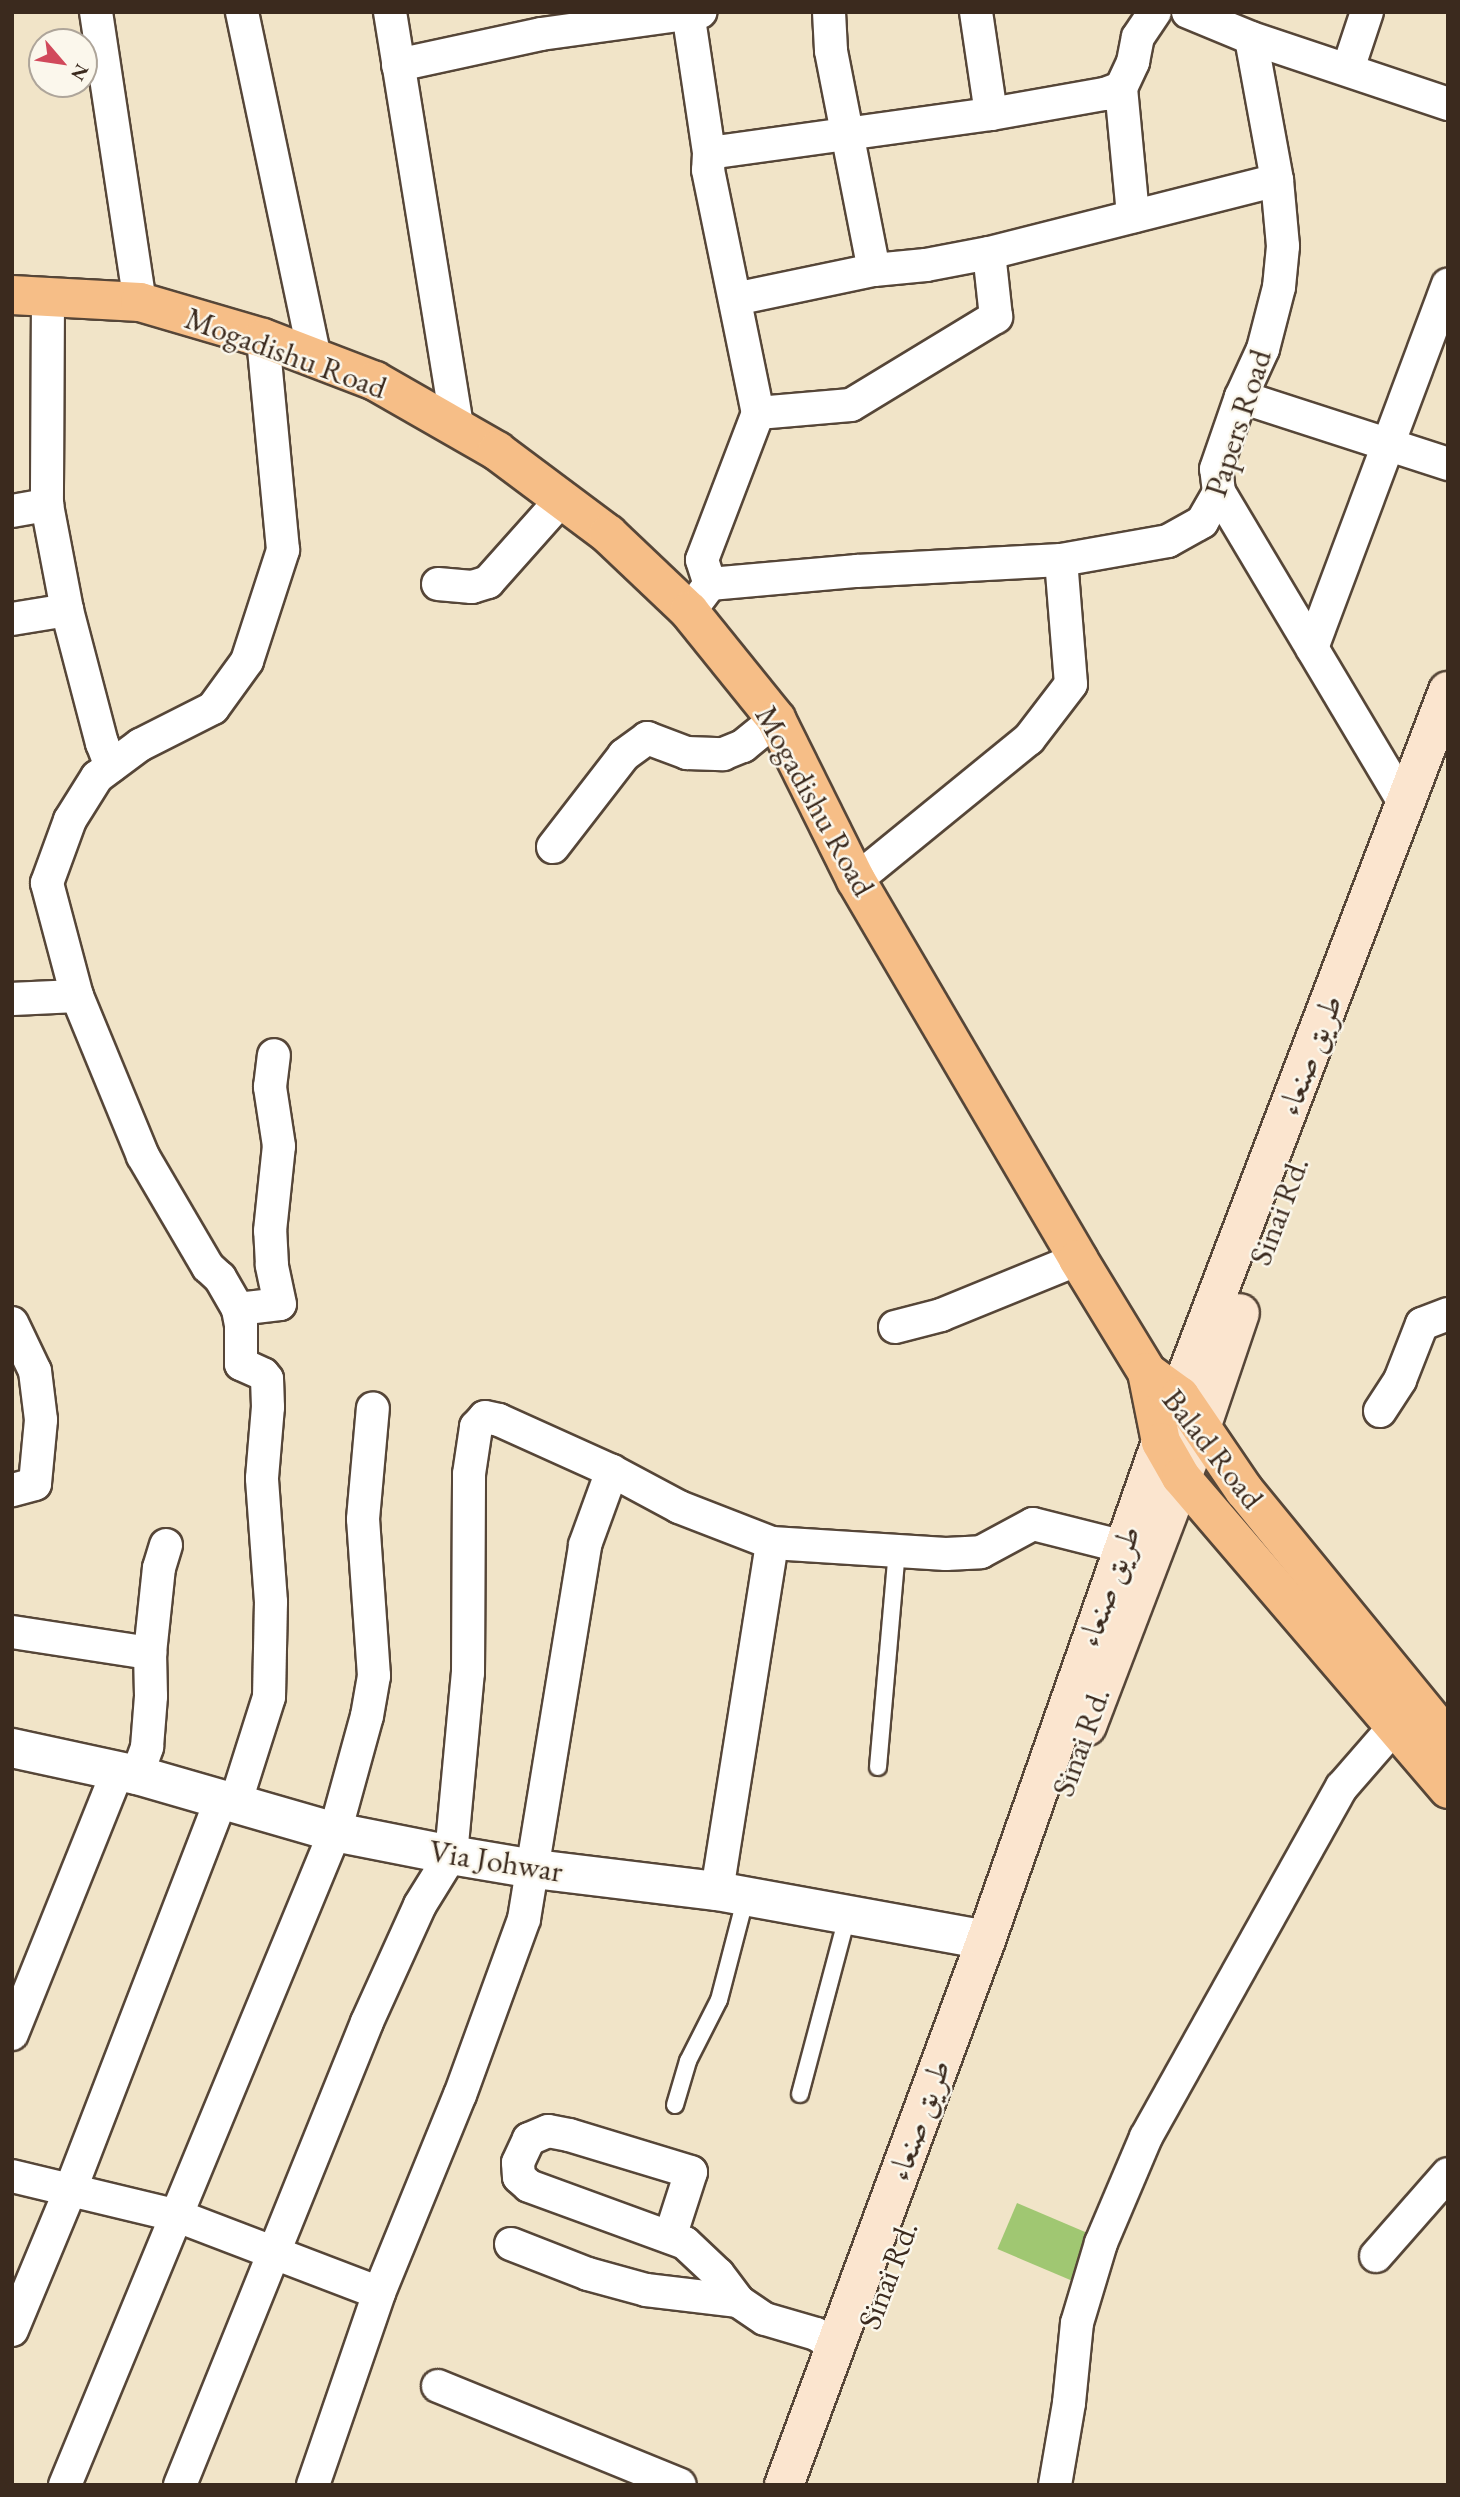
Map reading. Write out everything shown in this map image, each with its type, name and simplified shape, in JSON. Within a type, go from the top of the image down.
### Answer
[{"type":"highway","name":"Mogadishu Road","points":[[30,296],[140,302],[263,338],[374,381],[457,426],[700,597],[776,719],[856,880],[1078,1259],[1147,1371]]},
{"type":"highway","name":"Balad Road","points":[[1147,1371],[1191,1411],[1244,1490],[1448,1739]]},
{"type":"highway","name":"Balad Road","points":[[1147,1371],[1161,1442],[1181,1477],[1448,1789]]},
{"type":"main road","name":"طريق صنعاء","points":[[784,2485],[828,2403],[835,2346],[986,1940],[1094,1667],[1124,1547],[1161,1442],[1191,1411],[1405,804],[1448,691]]},
{"type":"main road","name":"Sinai Rd.","points":[[813,2485],[828,2403],[1094,1667],[1181,1477],[1191,1411],[1228,1343],[1448,767]]},
{"type":"street","points":[[96,12],[140,302]]},
{"type":"street","points":[[243,12],[314,357]]},
{"type":"street","points":[[390,12],[457,426]]},
{"type":"street","points":[[828,12],[831,51],[874,270]]},
{"type":"street","points":[[976,12],[991,114]]},
{"type":"street","points":[[1133,216],[1121,88],[1133,62],[1138,37],[1156,12]]},
{"type":"street","points":[[1188,12],[1251,38],[1448,104]]},
{"type":"street","points":[[1348,69],[1367,12]]},
{"type":"street","points":[[398,65],[539,23],[692,13],[709,153],[708,170],[758,413],[702,560],[700,597]]},
{"type":"street","name":"Papers Road","points":[[700,597],[857,571],[1061,560],[1168,541],[1202,522],[1219,492],[1216,469],[1241,397],[1263,349],[1279,287],[1283,246],[1277,180],[1251,38]]},
{"type":"street","points":[[709,153],[991,114],[1105,94],[1121,88]]},
{"type":"street","points":[[735,299],[874,270],[926,265],[989,253],[1277,180]]},
{"type":"street","points":[[758,413],[851,405],[996,317],[989,253]]},
{"type":"street","points":[[1312,648],[1448,285]]},
{"type":"street","points":[[30,296],[47,505],[68,610],[102,743],[111,766]]},
{"type":"street","points":[[12,2330],[269,1697],[271,1615],[262,1478],[269,1389],[263,1374],[240,1364],[241,1325],[238,1309],[220,1278],[208,1267],[143,1156],[77,996],[47,883],[80,802],[97,777],[140,745],[214,708],[247,661],[283,550],[263,338]]},
{"type":"street","points":[[1241,397],[1448,464]]},
{"type":"street","points":[[1219,492],[1405,804]]},
{"type":"street","points":[[438,584],[472,587],[488,582],[562,499]]},
{"type":"street","points":[[12,511],[47,505]]},
{"type":"street","points":[[856,880],[1029,739],[1071,684],[1061,560]]},
{"type":"street","points":[[12,619],[68,610]]},
{"type":"street","points":[[552,846],[624,755],[647,738],[687,753],[723,754],[743,746],[776,719]]},
{"type":"street","points":[[12,999],[77,996]]},
{"type":"street","points":[[238,1309],[281,1304],[272,1265],[270,1231],[279,1146],[270,1087],[274,1055]]},
{"type":"street","points":[[895,1327],[941,1315],[1078,1259]]},
{"type":"street","points":[[1380,1410],[1400,1380],[1422,1324],[1448,1314]]},
{"type":"street","points":[[12,1323],[35,1371],[41,1420],[35,1484],[12,1490]]},
{"type":"street","points":[[65,2485],[335,1832],[367,1716],[374,1676],[363,1520],[373,1408]]},
{"type":"street","points":[[180,2485],[368,2022],[420,1905],[451,1855],[468,1673],[469,1474],[476,1427],[485,1417],[499,1419],[612,1471],[679,1507],[772,1543],[946,1554],[981,1552],[1034,1524],[1124,1547]]},
{"type":"street","points":[[313,2485],[379,2293],[460,2095],[524,1919],[585,1545],[612,1471]]},
{"type":"street","points":[[731,1894],[772,1543]]},
{"type":"street","points":[[12,2034],[127,1773],[147,1747],[152,1696],[150,1653],[159,1568],[166,1545]]},
{"type":"street","points":[[12,1632],[150,1653]]},
{"type":"street","points":[[1055,2485],[1069,2403],[1077,2323],[1101,2243],[1146,2137],[1342,1787],[1395,1726]]},
{"type":"street","name":"Via Johwar","points":[[12,1748],[229,1799],[335,1832],[451,1855],[534,1869],[731,1894],[986,1940]]},
{"type":"street","points":[[670,2237],[691,2172],[569,2135],[548,2131],[529,2138],[518,2164],[519,2176],[529,2186],[685,2243],[701,2254],[738,2301],[765,2319],[816,2334],[835,2346]]},
{"type":"street","points":[[1376,2256],[1448,2174]]},
{"type":"street","points":[[12,2176],[175,2215],[379,2293]]},
{"type":"street","points":[[511,2244],[588,2274],[646,2290],[738,2301]]},
{"type":"street","points":[[438,2385],[680,2485]]},
{"type":"lane","points":[[878,1767],[897,1549]]},
{"type":"lane","points":[[675,2105],[688,2061],[719,2000],[731,1894]]},
{"type":"lane","points":[[800,2094],[848,1913]]},
{"type":"green space","points":[[1017,2203],[1093,2235],[1074,2281],[997,2249]]}]
